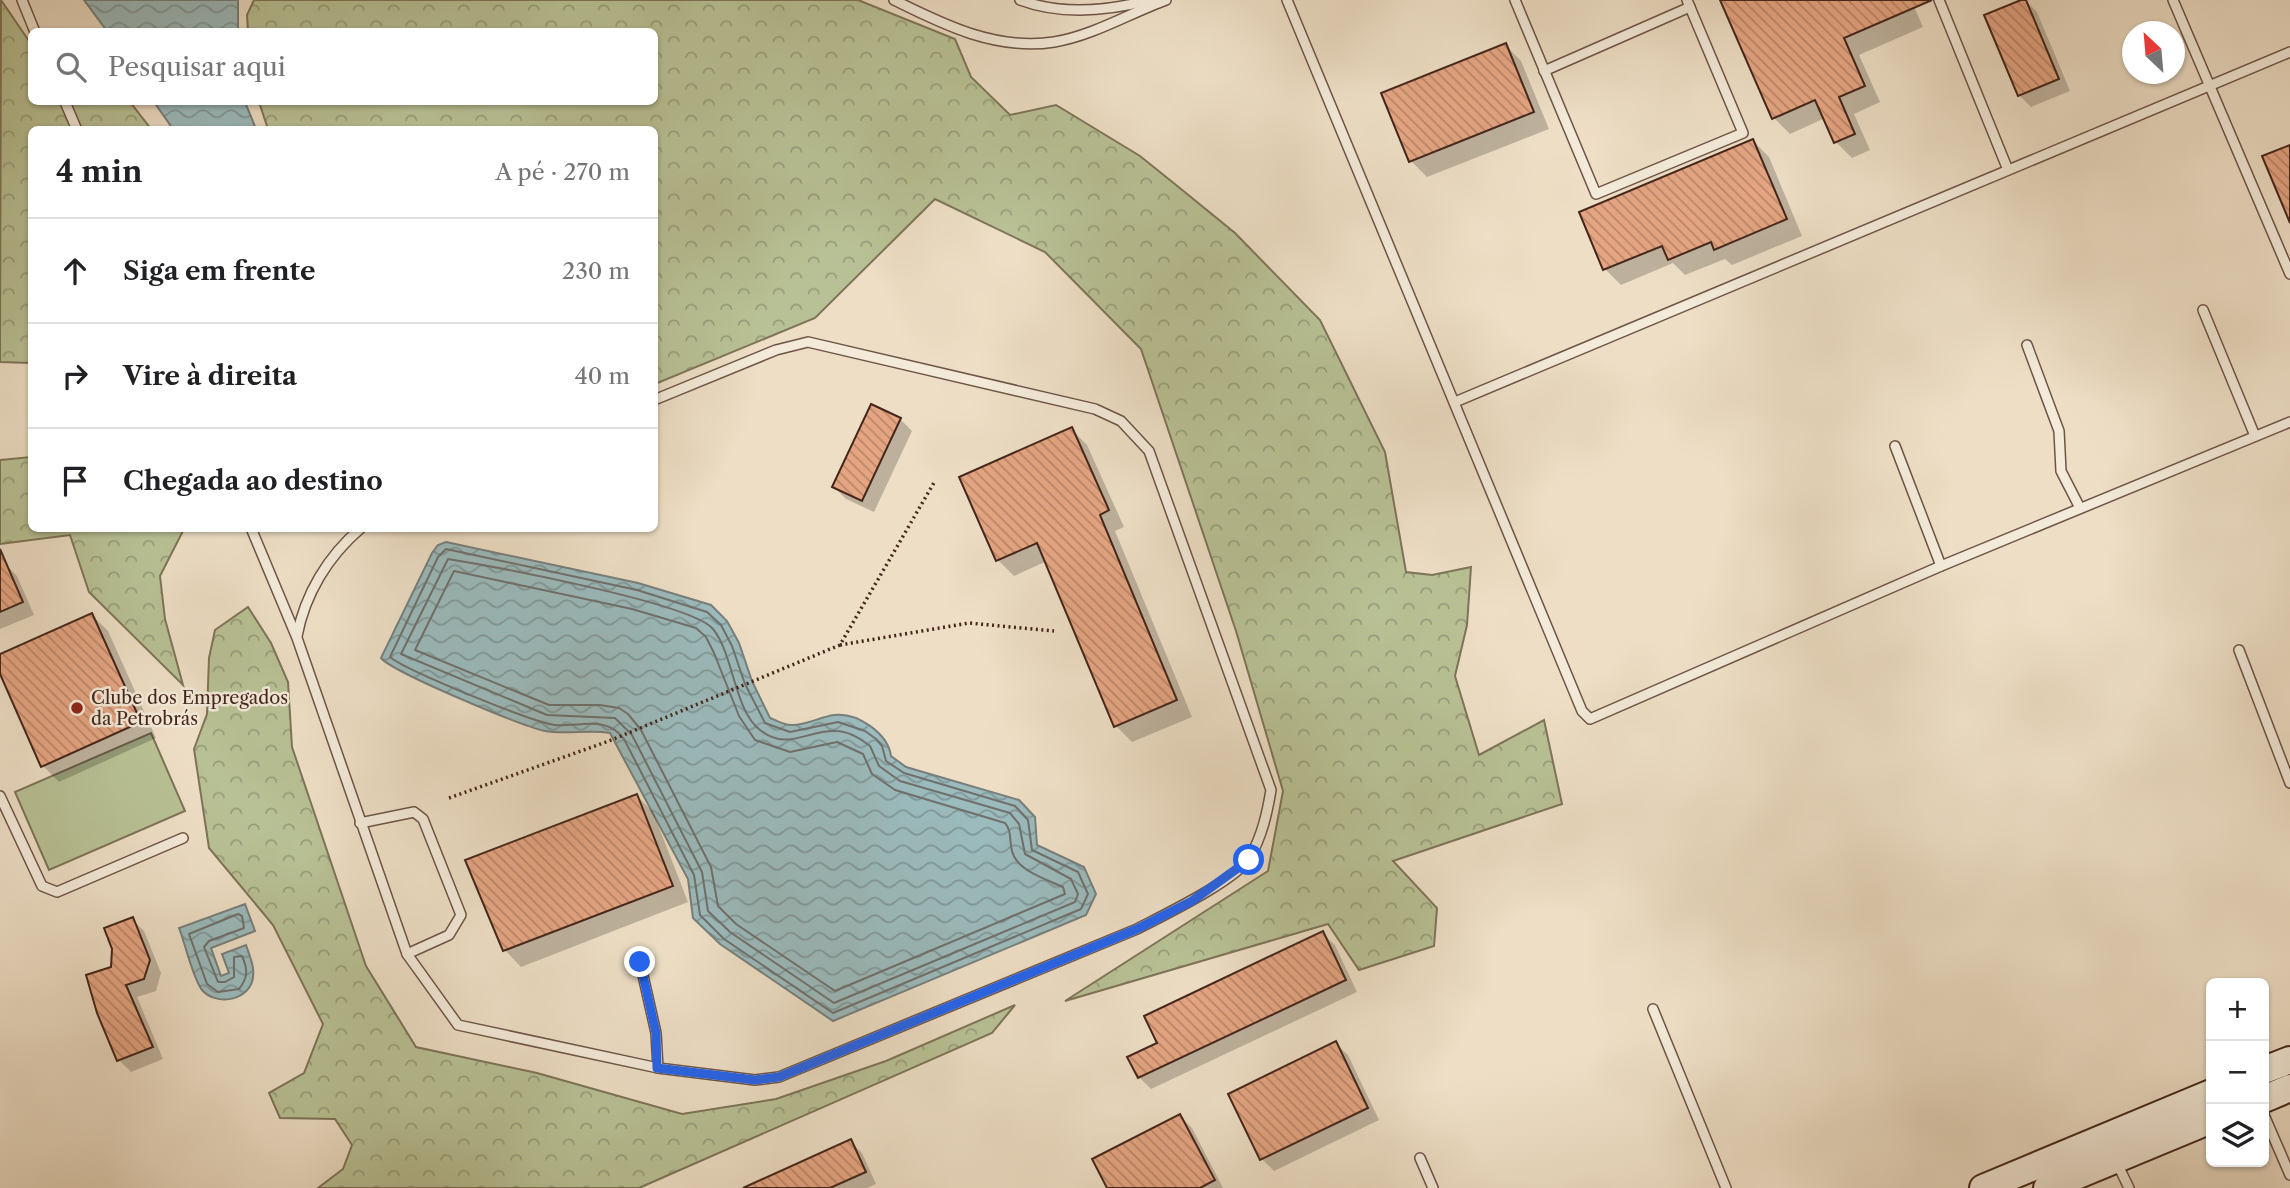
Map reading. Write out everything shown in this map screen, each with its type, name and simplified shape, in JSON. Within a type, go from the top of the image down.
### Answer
[{"type":"main road","points":[[2269,1068],[2290,1060]]},
{"type":"main road","points":[[2269,1097],[2290,1088]]},
{"type":"main road","points":[[2047,1188],[2110,1149],[2206,1096]]},
{"type":"main road","points":[[2110,1149],[2206,1121]]},
{"type":"main road","points":[[1983,1188],[2074,1173]]},
{"type":"lane","points":[[22,0],[33,28]]},
{"type":"lane","points":[[894,0],[905,3],[943,25],[1020,44],[1056,41],[1166,0]]},
{"type":"lane","points":[[1020,0],[1045,10],[1121,8],[1150,0]]},
{"type":"lane","points":[[1287,0],[1582,711],[1590,719],[1941,566],[2290,422]]},
{"type":"lane","points":[[1515,0],[1596,194],[1744,133],[1689,4],[1545,71]]},
{"type":"lane","points":[[1939,0],[2008,170]]},
{"type":"lane","points":[[2174,0],[2290,274]]},
{"type":"lane","points":[[1455,402],[2290,52]]},
{"type":"lane","points":[[66,105],[75,126]]},
{"type":"lane","points":[[2203,310],[2255,436]]},
{"type":"lane","points":[[253,532],[297,638],[407,954],[458,1024],[657,1068],[755,1080],[779,1077],[1137,929],[1192,901],[1249,860],[1265,824],[1271,790],[1149,451],[1121,421],[1095,409],[808,342],[776,350],[658,398]]},
{"type":"lane","points":[[2027,345],[2059,431],[2061,471],[2080,509]]},
{"type":"lane","points":[[1895,446],[1941,566]]},
{"type":"lane","points":[[297,638],[301,614],[323,569],[356,532]]},
{"type":"lane","points":[[2239,650],[2290,783]]},
{"type":"lane","points":[[0,796],[42,886],[57,892],[183,838]]},
{"type":"lane","points":[[360,822],[414,812],[423,820],[461,915],[449,935],[407,954]]},
{"type":"lane","points":[[640,962],[656,1033],[657,1068]]},
{"type":"lane","points":[[1653,1009],[1726,1188]]},
{"type":"lane","points":[[2269,1127],[2290,1175]]},
{"type":"lane","points":[[2110,1149],[2129,1188]]},
{"type":"lane","points":[[1420,1158],[1433,1188]]},
{"type":"path","points":[[840,645],[934,481]]},
{"type":"path","points":[[449,798],[609,741],[840,645],[969,623],[1054,631]]},
{"type":"green space","points":[[1,0],[28,40],[28,105],[132,105],[149,126],[28,126],[28,363],[0,362]]},
{"type":"green space","points":[[254,0],[858,0],[955,39],[971,77],[1010,115],[1056,105],[1140,156],[1235,233],[1320,320],[1385,452],[1406,572],[1432,575],[1471,567],[1467,625],[1455,676],[1479,755],[1544,720],[1562,804],[1393,861],[1437,908],[1434,946],[1359,970],[1328,924],[1065,1001],[1268,871],[1283,791],[1236,631],[1141,349],[1045,252],[935,199],[815,318],[658,383],[658,126],[267,126],[260,105],[658,105],[658,28],[248,28],[247,15]]},
{"type":"green space","points":[[28,457],[28,532],[182,532],[160,576],[165,619],[183,685],[89,592],[70,535],[0,544],[0,460]]},
{"type":"green space","points":[[248,607],[271,643],[288,682],[292,747],[366,966],[416,1047],[537,1073],[682,1114],[776,1099],[886,1061],[1015,1005],[992,1033],[639,1188],[318,1188],[343,1169],[352,1145],[335,1119],[280,1118],[269,1093],[304,1073],[323,1024],[273,925],[209,848],[194,749],[207,714],[209,658],[215,630]]},
{"type":"green space","points":[[151,733],[185,811],[49,870],[15,792]]},
{"type":"water","points":[[84,0],[238,0],[238,28],[105,28]]},
{"type":"water","points":[[156,105],[246,105],[255,126],[171,126]]},
{"type":"water","points":[[446,542],[638,583],[711,605],[727,621],[739,643],[752,681],[770,718],[791,725],[834,715],[853,717],[878,733],[889,748],[891,756],[906,767],[1019,800],[1035,817],[1037,845],[1084,867],[1096,894],[1086,915],[833,1021],[720,944],[693,918],[688,879],[610,733],[553,732],[532,727],[433,686],[381,658],[432,553],[438,545]]},
{"type":"water","points":[[245,904],[255,931],[211,948],[221,976],[229,973],[222,954],[246,945],[253,968],[252,982],[243,994],[237,997],[214,998],[199,985],[179,928]]},
{"type":"building","points":[[1720,0],[1932,0],[1844,38],[1865,86],[1839,97],[1855,134],[1834,143],[1815,100],[1772,119]]},
{"type":"building","points":[[2026,0],[2059,79],[2018,96],[1984,15]]},
{"type":"building","points":[[1506,43],[1534,112],[1409,162],[1381,93]]},
{"type":"building","points":[[1753,139],[1787,219],[1714,250],[1711,242],[1668,260],[1662,246],[1603,270],[1579,212]]},
{"type":"building","points":[[2290,145],[2290,223],[2262,156]]},
{"type":"building","points":[[871,404],[901,418],[862,501],[832,487]]},
{"type":"building","points":[[1072,427],[1109,510],[1100,515],[1177,700],[1114,727],[1037,543],[996,561],[959,477]]},
{"type":"building","points":[[0,549],[23,602],[0,612]]},
{"type":"building","points":[[92,613],[141,722],[41,767],[0,674],[0,654]]},
{"type":"building","points":[[637,794],[673,886],[503,951],[465,860]]},
{"type":"building","points":[[133,917],[150,960],[144,979],[126,985],[153,1047],[117,1061],[97,1013],[86,975],[111,967],[112,949],[104,928]]},
{"type":"building","points":[[1323,931],[1346,980],[1138,1078],[1127,1057],[1157,1043],[1144,1016]]},
{"type":"building","points":[[1336,1041],[1368,1108],[1260,1160],[1228,1094]]},
{"type":"building","points":[[1180,1114],[1215,1180],[1200,1188],[1107,1188],[1092,1159]]},
{"type":"building","points":[[851,1139],[866,1172],[830,1188],[743,1188]]},
{"type":"place","name":"Clube dos Empregados da Petrobrás","points":[[77,708]]},
{"type":"route","points":[[640,962],[656,1033],[657,1068],[755,1080],[779,1077],[1137,929],[1192,901],[1249,860]]}]
